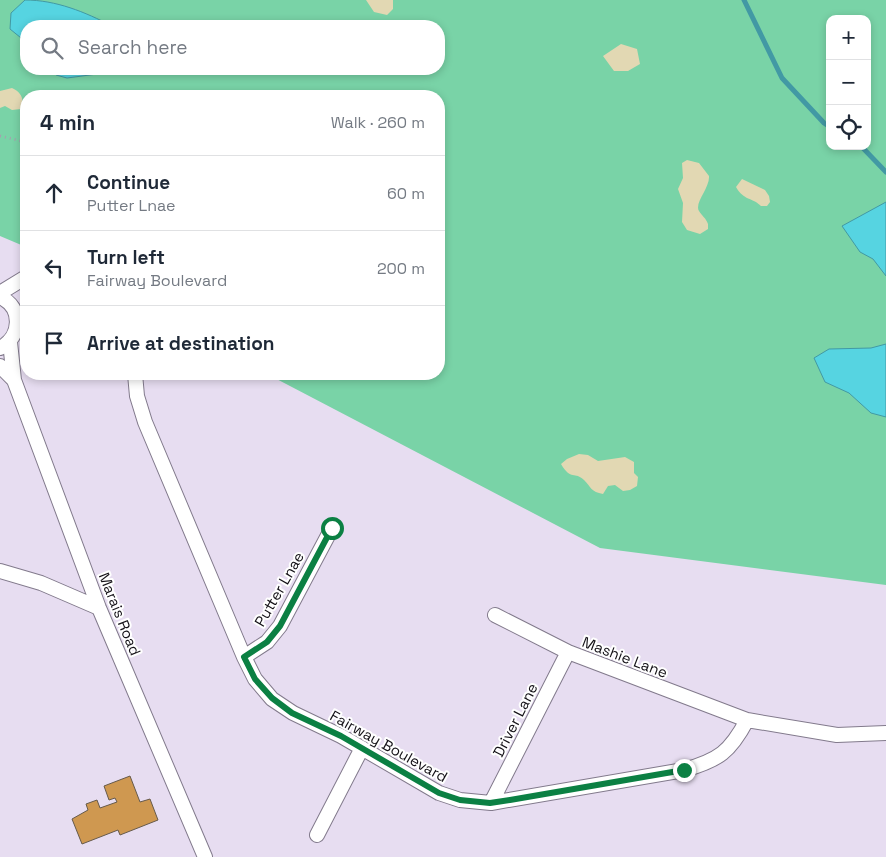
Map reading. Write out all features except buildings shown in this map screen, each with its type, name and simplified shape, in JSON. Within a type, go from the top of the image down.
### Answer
[{"type":"street","points":[[0,293],[20,281]]},
{"type":"street","points":[[0,297],[20,310]]},
{"type":"street","points":[[5,345],[17,329],[20,316]]},
{"type":"street","name":"Marais Road","points":[[5,345],[14,380],[99,608],[205,857]]},
{"type":"street","name":"Marais Road","points":[[0,366],[14,380]]},
{"type":"street","name":"Fairway Boulevard","points":[[136,380],[137,396],[145,422],[244,657],[255,679],[272,698],[292,713],[362,748],[439,793],[460,800],[490,803],[675,772],[706,764],[735,744],[747,720]]},
{"type":"street","name":"Putter Lnae","points":[[244,657],[267,642],[280,626],[332,528]]},
{"type":"street","points":[[0,571],[40,583],[99,608]]},
{"type":"street","name":"Mashie Lane","points":[[495,616],[568,652],[747,720]]},
{"type":"street","name":"Driver Lane","points":[[490,803],[568,652]]},
{"type":"street","points":[[747,720],[837,735],[886,733]]},
{"type":"street","points":[[317,835],[362,748]]},
{"type":"path","points":[[0,136],[20,141]]},
{"type":"green space","points":[[0,0],[886,0],[886,585],[600,548],[278,380],[445,380],[445,90],[20,90],[20,244],[0,236]]},
{"type":"sand","points":[[366,0],[393,0],[393,9],[387,15],[374,12]]},
{"type":"sand","points":[[621,44],[637,49],[640,64],[628,71],[614,71],[603,56]]},
{"type":"sand","points":[[12,88],[18,92],[20,95],[20,109],[12,110],[5,106],[0,108],[0,91]]},
{"type":"sand","points":[[687,160],[699,163],[709,176],[709,181],[698,208],[708,224],[708,229],[700,234],[687,230],[682,222],[683,203],[678,189],[683,178],[682,163]]},
{"type":"sand","points":[[742,179],[765,190],[770,202],[767,206],[761,206],[745,197],[739,191],[736,187]]},
{"type":"sand","points":[[579,454],[588,455],[598,461],[625,457],[634,462],[634,473],[638,477],[637,486],[623,491],[615,485],[608,486],[603,494],[596,492],[581,477],[570,474],[561,464]]},
{"type":"water","points":[[25,0],[48,2],[70,8],[99,20],[20,20],[20,37],[10,29],[11,13]]},
{"type":"water","points":[[56,75],[90,75],[67,78]]},
{"type":"water","points":[[886,202],[886,276],[873,259],[860,252],[842,226]]},
{"type":"water","points":[[886,344],[886,417],[871,413],[849,393],[825,382],[814,358],[829,349],[871,348]]},
{"type":"waterway","points":[[744,0],[782,78],[826,124]]},
{"type":"waterway","points":[[865,150],[886,172]]},
{"type":"route","points":[[332,528],[274,635],[267,642],[244,657],[255,679],[272,698],[292,713],[341,736],[439,793],[460,800],[490,803],[684,770]]}]
